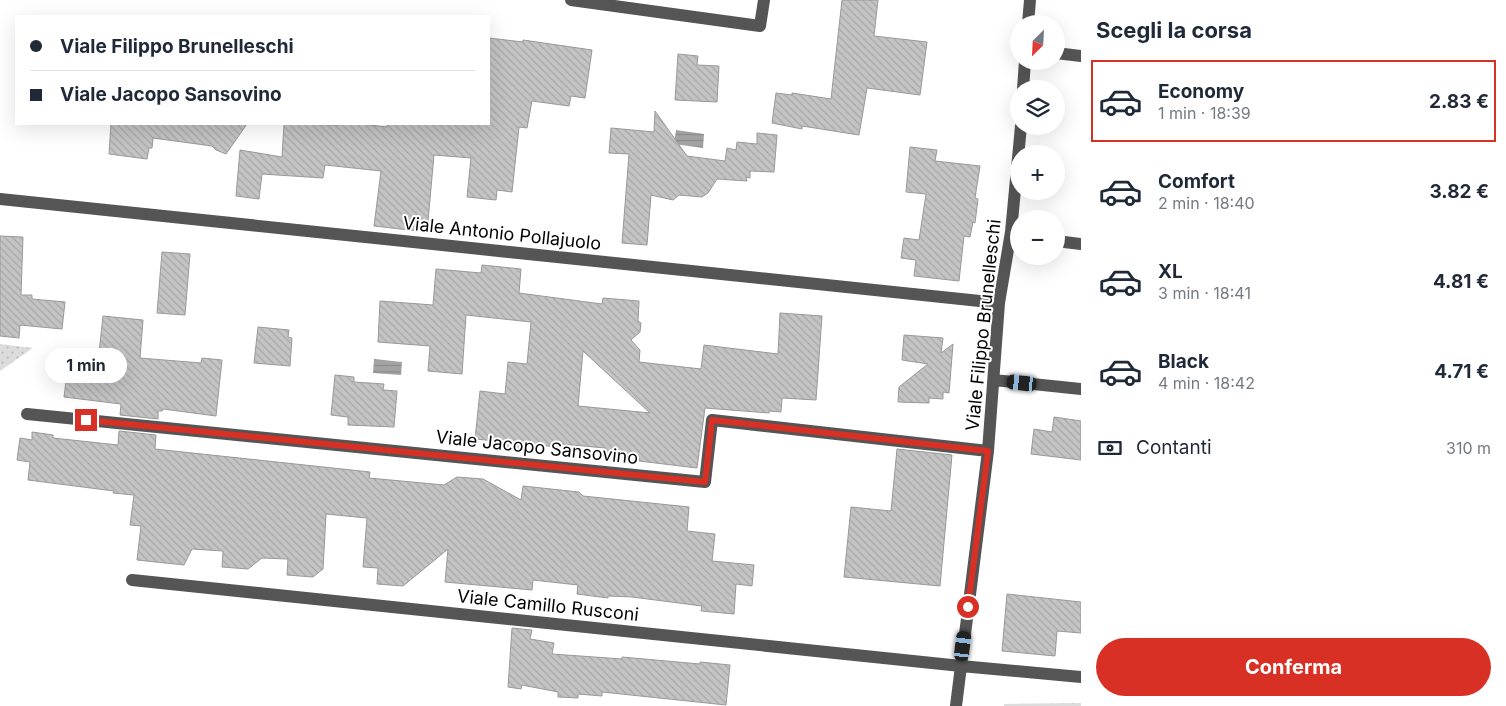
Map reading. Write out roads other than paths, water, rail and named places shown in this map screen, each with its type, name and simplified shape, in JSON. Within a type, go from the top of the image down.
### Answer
[{"type":"street","points":[[571,0],[760,26],[764,0]]},
{"type":"street","points":[[1029,15],[1030,0]]},
{"type":"street","points":[[1065,53],[1081,56]]},
{"type":"street","name":"Viale Filippo Brunelleschi","points":[[1016,210],[1020,135]]},
{"type":"street","name":"Viale Antonio Pollajuolo","points":[[0,199],[1000,303]]},
{"type":"street","points":[[1065,242],[1081,244]]},
{"type":"street","name":"Viale Filippo Brunelleschi","points":[[956,706],[988,451],[1000,303],[1010,256]]},
{"type":"street","points":[[994,380],[1081,389]]},
{"type":"street","name":"Viale Jacopo Sansovino","points":[[28,414],[705,482],[712,420],[988,451]]},
{"type":"street","name":"Viale Camillo Rusconi","points":[[132,580],[1081,677]]}]
